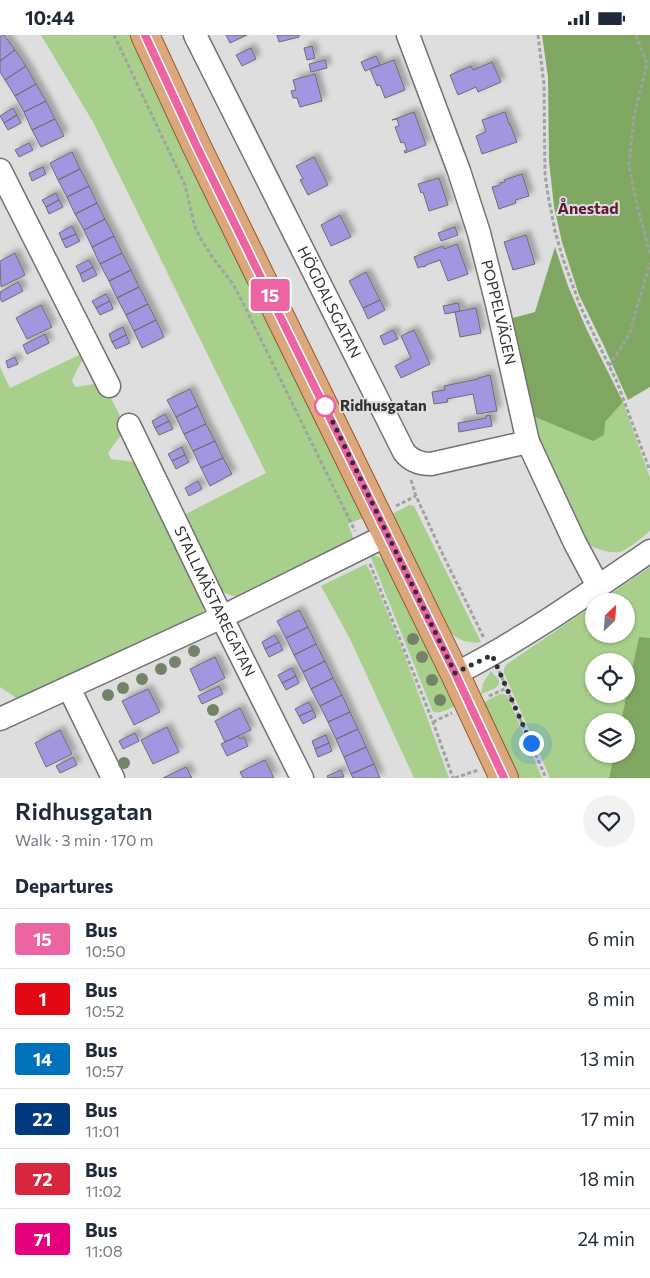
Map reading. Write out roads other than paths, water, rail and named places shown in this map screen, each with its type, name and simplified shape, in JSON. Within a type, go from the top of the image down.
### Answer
[{"type":"main road","points":[[145,35],[196,145],[455,673],[504,778]]},
{"type":"street","name":"HÖGDALSGATAN","points":[[195,35],[397,441],[408,457],[418,463],[431,464],[528,442]]},
{"type":"street","name":"POPPELVÄGEN","points":[[408,35],[459,171],[479,233],[528,442],[575,543],[598,586]]},
{"type":"street","points":[[0,170],[109,386]]},
{"type":"street","name":"STALLMÄSTAREGATAN","points":[[129,425],[302,778]]},
{"type":"street","points":[[0,719],[222,617],[387,535]]},
{"type":"street","points":[[455,673],[492,655],[520,638],[650,551]]},
{"type":"street","points":[[69,688],[113,778]]},
{"type":"place","name":"Ridhusgatan","points":[[325,406]]},
{"type":"district","name":"Ånestad","points":[[588,208]]}]
